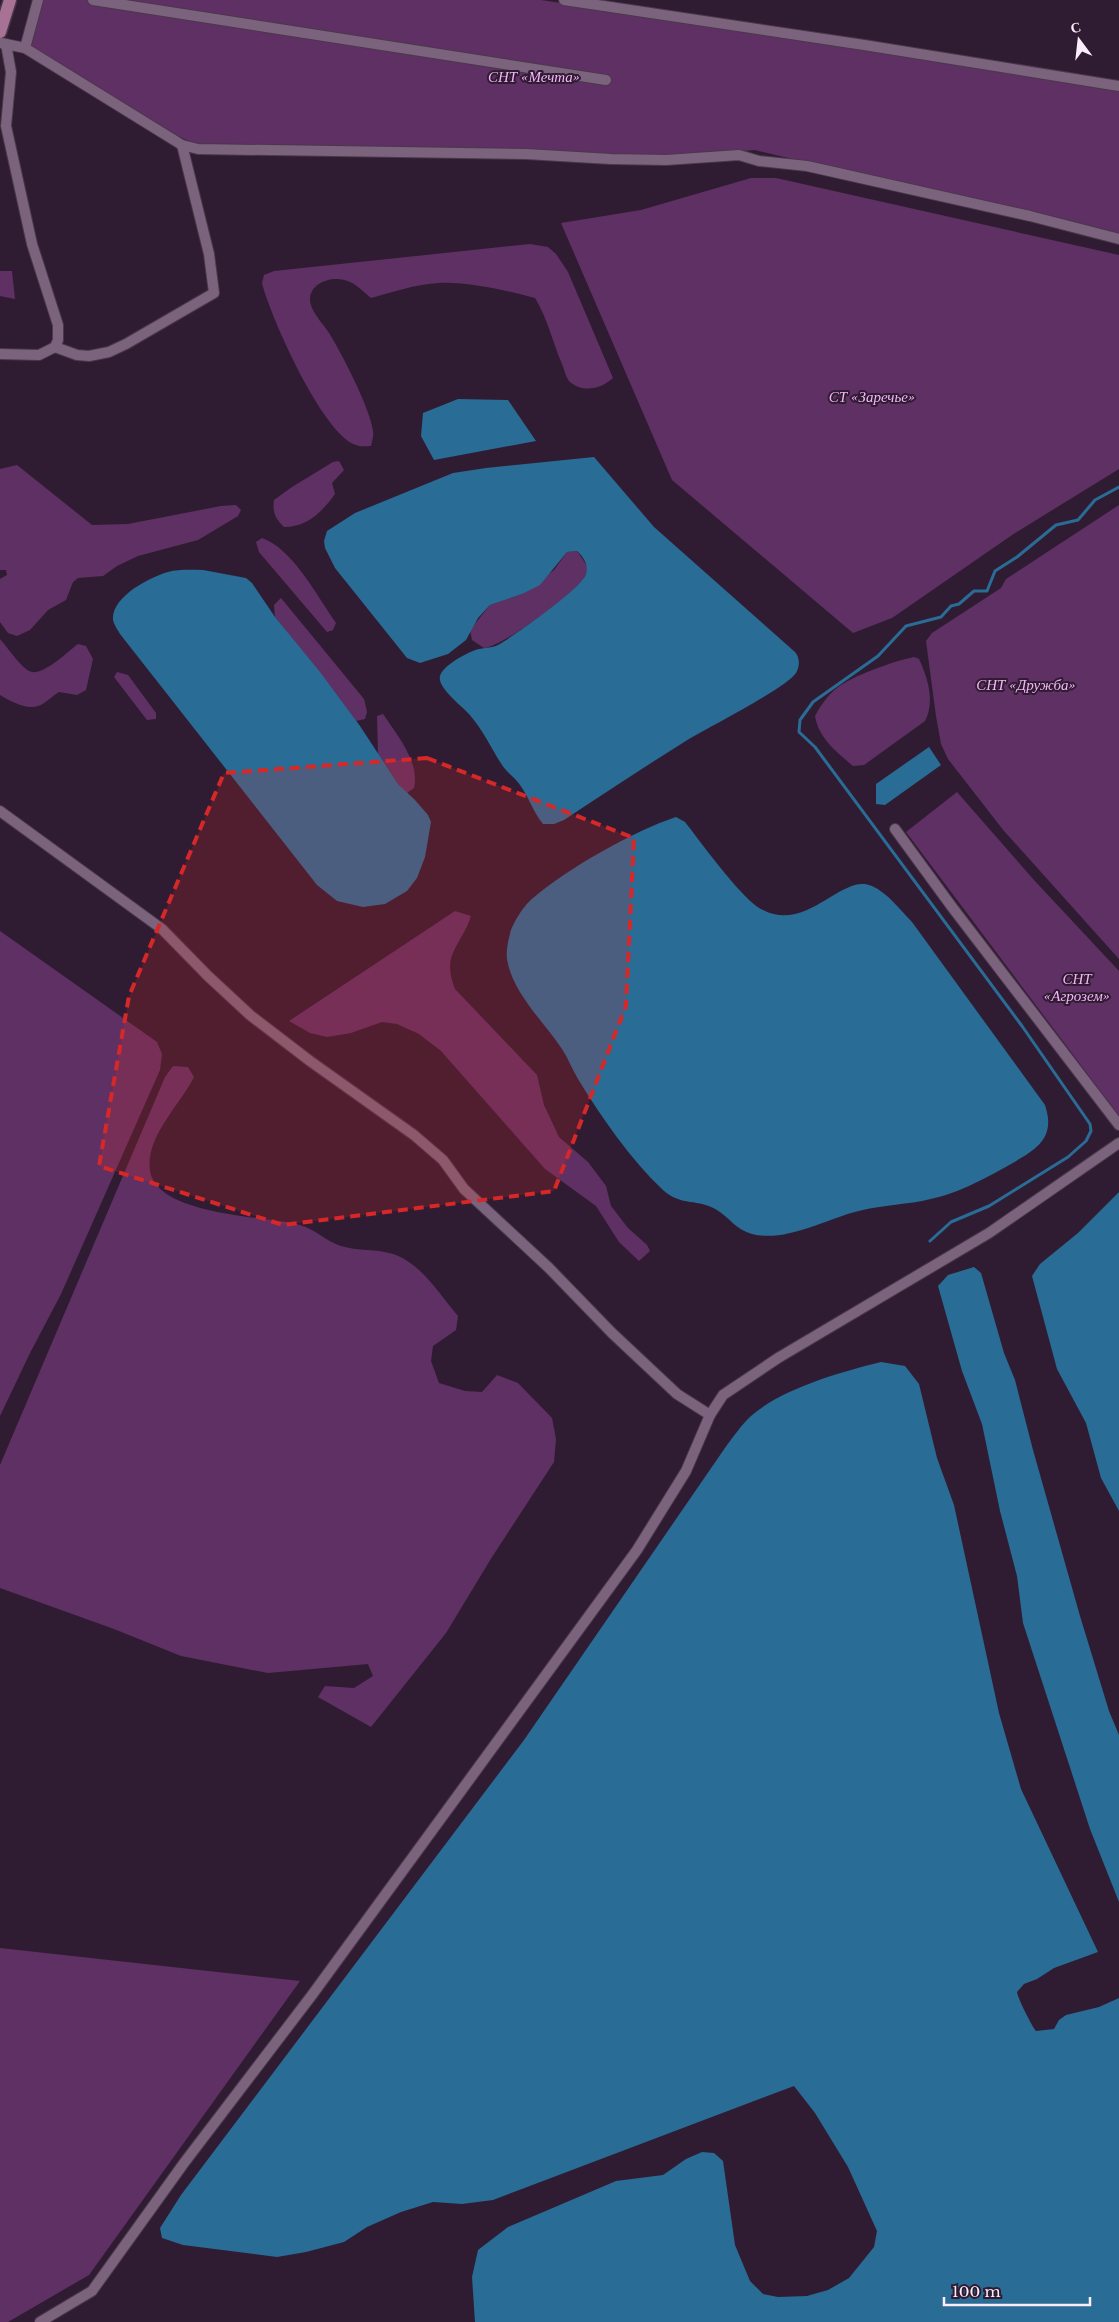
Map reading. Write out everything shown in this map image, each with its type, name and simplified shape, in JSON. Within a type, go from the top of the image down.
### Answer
[{"type":"main road","points":[[0,32],[10,0]]},
{"type":"street","points":[[25,48],[38,0]]},
{"type":"street","points":[[93,0],[606,80]]},
{"type":"street","points":[[564,0],[1119,86]]},
{"type":"street","points":[[0,354],[39,355],[55,347],[58,340],[58,325],[32,244],[6,126],[11,72],[3,44],[25,48],[182,145],[198,149],[526,154],[666,160],[739,155],[759,161],[816,168],[1030,216],[1119,239]]},
{"type":"street","points":[[55,347],[77,355],[89,356],[109,352],[214,294],[209,254],[182,145]]},
{"type":"street","points":[[0,811],[162,929],[250,1015],[310,1061],[414,1135],[443,1160],[464,1188],[549,1268],[619,1340],[677,1394],[710,1414]]},
{"type":"street","points":[[895,829],[952,907],[1119,1125]]},
{"type":"street","points":[[40,2322],[92,2291],[184,2163],[312,1995],[637,1550],[686,1471],[710,1414],[723,1395],[741,1382],[989,1233],[1119,1143]]},
{"type":"highlighted area","points":[[427,758],[634,838],[626,1006],[554,1191],[283,1225],[99,1166],[129,996],[224,773]]},
{"type":"green space","name":"СНТ «Мечта»","points":[[41,0],[541,0],[1119,89],[1119,236],[755,150],[664,157],[198,145],[154,123],[27,45]]},
{"type":"green space","name":"СТ «Заречье»","points":[[751,178],[776,178],[1119,255],[1119,469],[1015,533],[892,618],[853,633],[672,480],[561,223],[641,210]]},
{"type":"green space","points":[[530,244],[548,247],[556,254],[568,272],[613,378],[603,385],[592,388],[581,388],[570,382],[543,313],[535,298],[487,287],[439,283],[422,285],[371,298],[350,282],[335,279],[327,280],[315,287],[311,293],[312,308],[348,367],[367,409],[373,431],[371,446],[356,445],[343,437],[314,398],[275,321],[262,283],[264,275],[274,271]]},
{"type":"green space","points":[[0,271],[12,271],[15,299],[0,296]]},
{"type":"green space","points":[[339,461],[344,470],[332,483],[335,494],[330,501],[307,521],[284,527],[275,515],[274,500],[333,462]]},
{"type":"green space","points":[[17,465],[92,525],[128,524],[221,506],[236,505],[241,510],[238,516],[198,540],[138,556],[117,566],[103,576],[78,578],[73,582],[66,600],[48,610],[30,630],[17,636],[8,633],[0,622],[0,579],[7,575],[6,570],[0,570],[0,469]]},
{"type":"green space","name":"СНТ «Дружба»","points":[[1119,505],[1119,959],[1004,831],[948,759],[941,744],[926,641],[932,633],[1001,588],[1006,579]]},
{"type":"green space","points":[[262,538],[284,552],[304,574],[336,623],[333,630],[327,632],[259,552],[256,542]]},
{"type":"green space","points":[[577,551],[588,567],[584,578],[566,596],[537,619],[494,645],[484,648],[472,640],[470,630],[490,605],[522,594],[554,570],[567,552]]},
{"type":"green space","points":[[281,598],[364,699],[367,712],[365,719],[356,721],[275,617],[274,605]]},
{"type":"green space","points":[[0,639],[22,665],[29,671],[34,672],[48,667],[78,644],[86,646],[93,659],[86,690],[77,695],[59,692],[43,704],[33,707],[8,700],[0,695]]},
{"type":"green space","points":[[914,657],[919,659],[929,690],[930,706],[925,721],[864,765],[853,766],[824,738],[815,716],[827,697],[844,683],[874,670]]},
{"type":"green space","points":[[117,672],[128,675],[156,713],[156,719],[147,720],[114,677]]},
{"type":"green space","points":[[383,714],[401,740],[414,768],[414,788],[407,793],[398,784],[378,754],[377,716]]},
{"type":"green space","name":"СНТ «Агрозем»","points":[[957,792],[1033,879],[1119,971],[1119,1116],[906,832]]},
{"type":"green space","points":[[455,911],[471,916],[451,958],[451,977],[455,989],[537,1075],[544,1105],[559,1137],[588,1162],[606,1186],[611,1206],[628,1228],[647,1245],[650,1251],[639,1261],[619,1242],[596,1206],[545,1169],[441,1051],[419,1034],[397,1024],[382,1022],[351,1033],[327,1037],[310,1033],[289,1021]]},
{"type":"green space","points":[[0,931],[157,1042],[162,1054],[160,1070],[61,1294],[0,1416]]},
{"type":"green space","points":[[173,1066],[188,1067],[194,1077],[165,1122],[153,1146],[150,1158],[150,1171],[157,1186],[172,1197],[215,1212],[300,1225],[341,1246],[387,1252],[403,1258],[429,1280],[458,1316],[456,1330],[433,1346],[431,1361],[439,1383],[465,1391],[482,1392],[497,1375],[518,1383],[552,1418],[556,1439],[554,1462],[492,1557],[446,1633],[371,1727],[318,1697],[325,1686],[354,1688],[373,1676],[368,1664],[268,1673],[181,1656],[114,1629],[0,1588],[0,1465],[165,1077]]},
{"type":"green space","points":[[0,1948],[300,1981],[89,2275],[8,2322],[0,2322]]},
{"type":"water","points":[[458,399],[508,400],[536,441],[434,460],[421,436],[423,413]]},
{"type":"water","points":[[594,457],[654,527],[795,652],[799,659],[799,665],[796,673],[778,688],[689,739],[564,820],[554,824],[543,824],[518,782],[502,765],[474,720],[442,686],[440,676],[445,668],[459,658],[476,650],[498,645],[561,600],[582,581],[587,570],[585,561],[577,551],[567,552],[540,585],[522,594],[490,605],[478,618],[466,640],[448,654],[420,663],[407,658],[335,568],[325,548],[324,541],[327,531],[355,513],[453,473]]},
{"type":"water","points":[[203,570],[246,578],[252,583],[275,617],[320,672],[360,726],[398,784],[428,815],[431,822],[425,857],[417,878],[407,891],[385,904],[363,907],[337,901],[317,885],[115,626],[113,620],[114,612],[118,604],[142,583],[172,571]]},
{"type":"water","points":[[929,747],[941,765],[885,805],[876,804],[876,784]]},
{"type":"water","points":[[676,817],[685,822],[744,895],[763,910],[779,915],[795,914],[809,909],[849,887],[861,884],[872,886],[889,897],[912,922],[1045,1105],[1048,1126],[1042,1141],[1029,1153],[1011,1164],[947,1195],[860,1211],[802,1230],[777,1235],[764,1236],[746,1232],[710,1206],[677,1199],[663,1190],[617,1138],[578,1079],[562,1049],[522,995],[510,971],[507,953],[513,925],[522,910],[533,898],[564,875],[601,852],[640,831]]},
{"type":"water","points":[[1119,1192],[1119,1511],[1101,1478],[1086,1423],[1057,1369],[1032,1276],[1040,1264],[1078,1233]]},
{"type":"water","points":[[974,1267],[981,1273],[1004,1353],[1015,1380],[1080,1616],[1109,1711],[1119,1735],[1119,1902],[1090,1829],[1023,1623],[1017,1576],[1000,1511],[982,1424],[962,1371],[938,1286],[948,1275]]},
{"type":"water","points":[[881,1362],[905,1366],[919,1384],[937,1458],[954,1505],[999,1713],[1021,1789],[1098,1952],[1054,1968],[1037,1979],[1024,1984],[1017,1992],[1018,1995],[1036,2031],[1054,2029],[1059,2020],[1066,2015],[1099,2007],[1119,1998],[1119,2322],[475,2322],[472,2277],[478,2250],[508,2227],[616,2181],[663,2175],[686,2159],[702,2152],[714,2153],[723,2161],[735,2245],[750,2281],[763,2294],[778,2297],[807,2296],[828,2290],[849,2278],[874,2247],[877,2231],[848,2167],[815,2113],[794,2086],[493,2200],[462,2204],[433,2202],[401,2212],[367,2227],[344,2242],[306,2252],[277,2257],[183,2245],[162,2238],[160,2228],[181,2195],[524,1740],[741,1426],[764,1406],[796,1389],[831,1376]]},
{"type":"waterway","points":[[930,1241],[951,1222],[989,1206],[1068,1157],[1086,1141],[1091,1131],[1090,1124],[1022,1026],[815,747],[799,732],[800,720],[813,702],[878,656],[906,626],[941,617],[951,606],[959,604],[974,591],[987,591],[995,571],[1017,557],[1056,525],[1078,520],[1095,500],[1119,487]]}]
